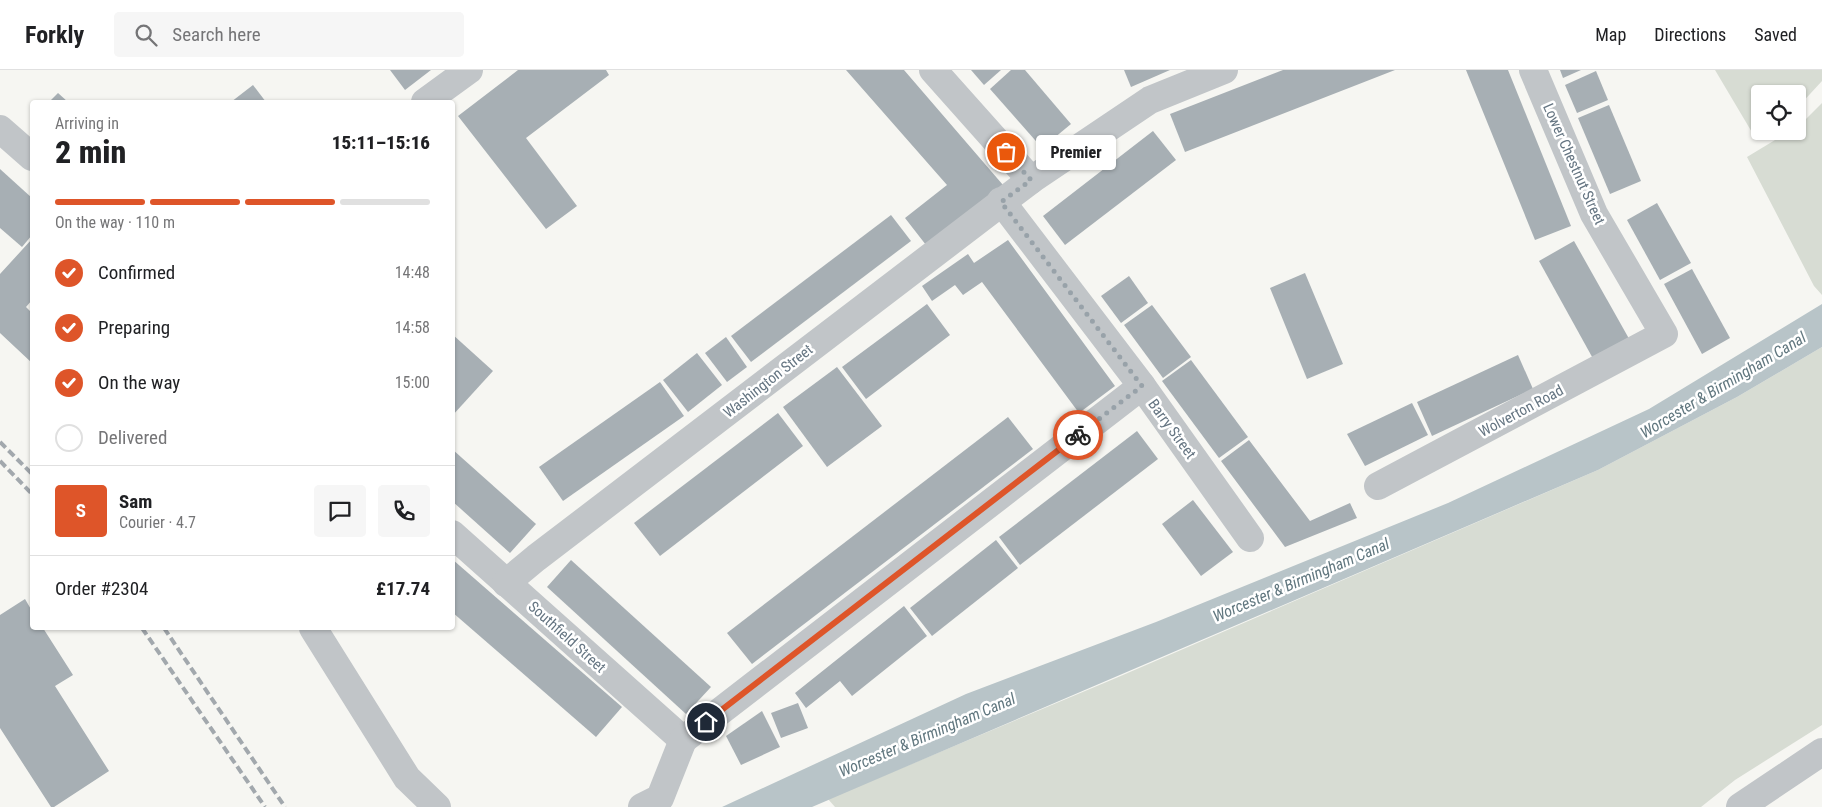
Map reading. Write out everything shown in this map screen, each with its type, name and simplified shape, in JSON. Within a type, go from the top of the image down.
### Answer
[{"type":"street","points":[[428,100],[468,70]]},
{"type":"street","points":[[933,70],[1031,180]]},
{"type":"street","name":"Washington Street","points":[[506,583],[1031,180],[1150,100],[1224,70]]},
{"type":"street","name":"Lower Chestnut Street","points":[[1533,70],[1594,214],[1664,334]]},
{"type":"street","points":[[0,128],[30,155]]},
{"type":"street","name":"Barry Street","points":[[1001,202],[1142,386],[1250,538]]},
{"type":"street","name":"Wolverton Road","points":[[1378,486],[1664,334]]},
{"type":"street","points":[[642,807],[660,798],[683,740],[1142,386]]},
{"type":"street","name":"Southfield Street","points":[[455,537],[683,740]]},
{"type":"street","points":[[314,630],[407,778],[437,807]]},
{"type":"street","points":[[1740,807],[1822,752]]},
{"type":"shaded area","points":[[1715,70],[1822,70],[1822,81],[1806,98],[1806,85],[1751,85],[1751,131]]},
{"type":"shaded area","points":[[1822,103],[1822,295],[1814,286],[1747,157],[1775,140],[1806,140],[1806,119]]},
{"type":"shaded area","points":[[1822,347],[1822,725],[1735,780],[1701,807],[835,807],[828,799],[1116,678],[1598,470],[1737,397]]},
{"type":"water","name":"Worcester & Birmingham Canal","points":[[1822,304],[1822,347],[1737,397],[1598,470],[812,807],[722,807],[966,694],[1156,622],[1448,503],[1649,409]]},
{"type":"building","points":[[390,70],[431,70],[405,90]]},
{"type":"building","points":[[518,70],[606,70],[609,75],[526,138],[577,206],[546,229],[458,116]]},
{"type":"building","points":[[846,70],[904,70],[1003,185],[926,245],[905,218],[947,185]]},
{"type":"building","points":[[971,70],[1001,70],[984,85]]},
{"type":"building","points":[[1011,70],[1025,70],[1071,124],[1042,148],[990,89]]},
{"type":"building","points":[[1124,70],[1170,70],[1131,87]]},
{"type":"building","points":[[1283,70],[1395,70],[1185,152],[1170,114]]},
{"type":"building","points":[[1466,70],[1508,70],[1571,226],[1535,240]]},
{"type":"building","points":[[1560,70],[1581,70],[1563,78]]},
{"type":"building","points":[[1596,71],[1608,100],[1577,113],[1565,85]]},
{"type":"building","points":[[253,85],[264,100],[234,100]]},
{"type":"building","points":[[58,93],[66,100],[51,100]]},
{"type":"building","points":[[1609,105],[1641,181],[1610,194],[1578,118]]},
{"type":"building","points":[[1153,131],[1176,160],[1065,245],[1043,216]]},
{"type":"building","points":[[0,169],[30,196],[30,237],[22,247],[0,228]]},
{"type":"building","points":[[1657,203],[1691,263],[1660,280],[1627,220]]},
{"type":"building","points":[[891,215],[911,241],[751,362],[731,336]]},
{"type":"building","points":[[1008,240],[1115,386],[1079,413],[982,282],[963,295],[955,285],[932,301],[922,286],[968,254],[974,263]]},
{"type":"building","points":[[30,241],[30,302],[26,307],[30,311],[30,361],[0,333],[0,274]]},
{"type":"building","points":[[1574,241],[1632,344],[1596,364],[1539,261]]},
{"type":"building","points":[[1692,269],[1730,338],[1702,354],[1664,284]]},
{"type":"building","points":[[1305,273],[1343,364],[1307,379],[1270,288]]},
{"type":"building","points":[[1129,276],[1148,303],[1121,323],[1101,296]]},
{"type":"building","points":[[927,304],[950,335],[866,399],[842,367]]},
{"type":"building","points":[[1152,305],[1191,357],[1163,378],[1124,325]]},
{"type":"building","points":[[455,337],[493,371],[455,413]]},
{"type":"building","points":[[726,337],[747,367],[727,382],[705,353]]},
{"type":"building","points":[[697,353],[722,385],[688,412],[663,380]]},
{"type":"building","points":[[1518,355],[1533,389],[1432,436],[1417,402]]},
{"type":"building","points":[[1191,360],[1248,437],[1219,458],[1162,381]]},
{"type":"building","points":[[837,367],[882,426],[827,467],[783,407]]},
{"type":"building","points":[[660,382],[684,416],[563,501],[539,467]]},
{"type":"building","points":[[1412,403],[1428,435],[1365,466],[1347,434]]},
{"type":"building","points":[[778,413],[803,446],[660,556],[634,523]]},
{"type":"building","points":[[1008,417],[1033,449],[752,664],[727,633]]},
{"type":"building","points":[[1137,431],[1158,459],[1020,565],[999,537]]},
{"type":"building","points":[[1249,440],[1310,521],[1350,503],[1357,518],[1285,547],[1221,461]]},
{"type":"building","points":[[455,452],[536,524],[510,553],[455,504]]},
{"type":"building","points":[[1193,500],[1233,552],[1201,576],[1162,524]]},
{"type":"building","points":[[996,540],[1018,568],[932,636],[910,608]]},
{"type":"building","points":[[571,560],[711,687],[686,714],[547,587]]},
{"type":"building","points":[[455,562],[622,707],[596,737],[455,615]]},
{"type":"building","points":[[25,599],[30,608],[30,630],[44,630],[73,675],[55,686],[109,771],[54,807],[51,807],[0,728],[0,615]]},
{"type":"building","points":[[904,606],[927,636],[852,696],[840,681],[806,708],[795,693]]},
{"type":"building","points":[[798,703],[808,728],[781,738],[771,713]]},
{"type":"building","points":[[762,711],[780,747],[741,765],[726,736]]},
{"type":"railway","points":[[0,442],[30,472]]},
{"type":"railway","points":[[0,461],[30,492]]},
{"type":"railway","points":[[143,630],[265,807]]},
{"type":"railway","points":[[165,630],[285,807]]},
{"type":"way so far","points":[[1006,152],[1031,180],[1001,202],[1142,386],[1078,435]]},
{"type":"place","name":"Premier","points":[[1006,152]]},
{"type":"route","points":[[706,722],[1078,435]]}]
